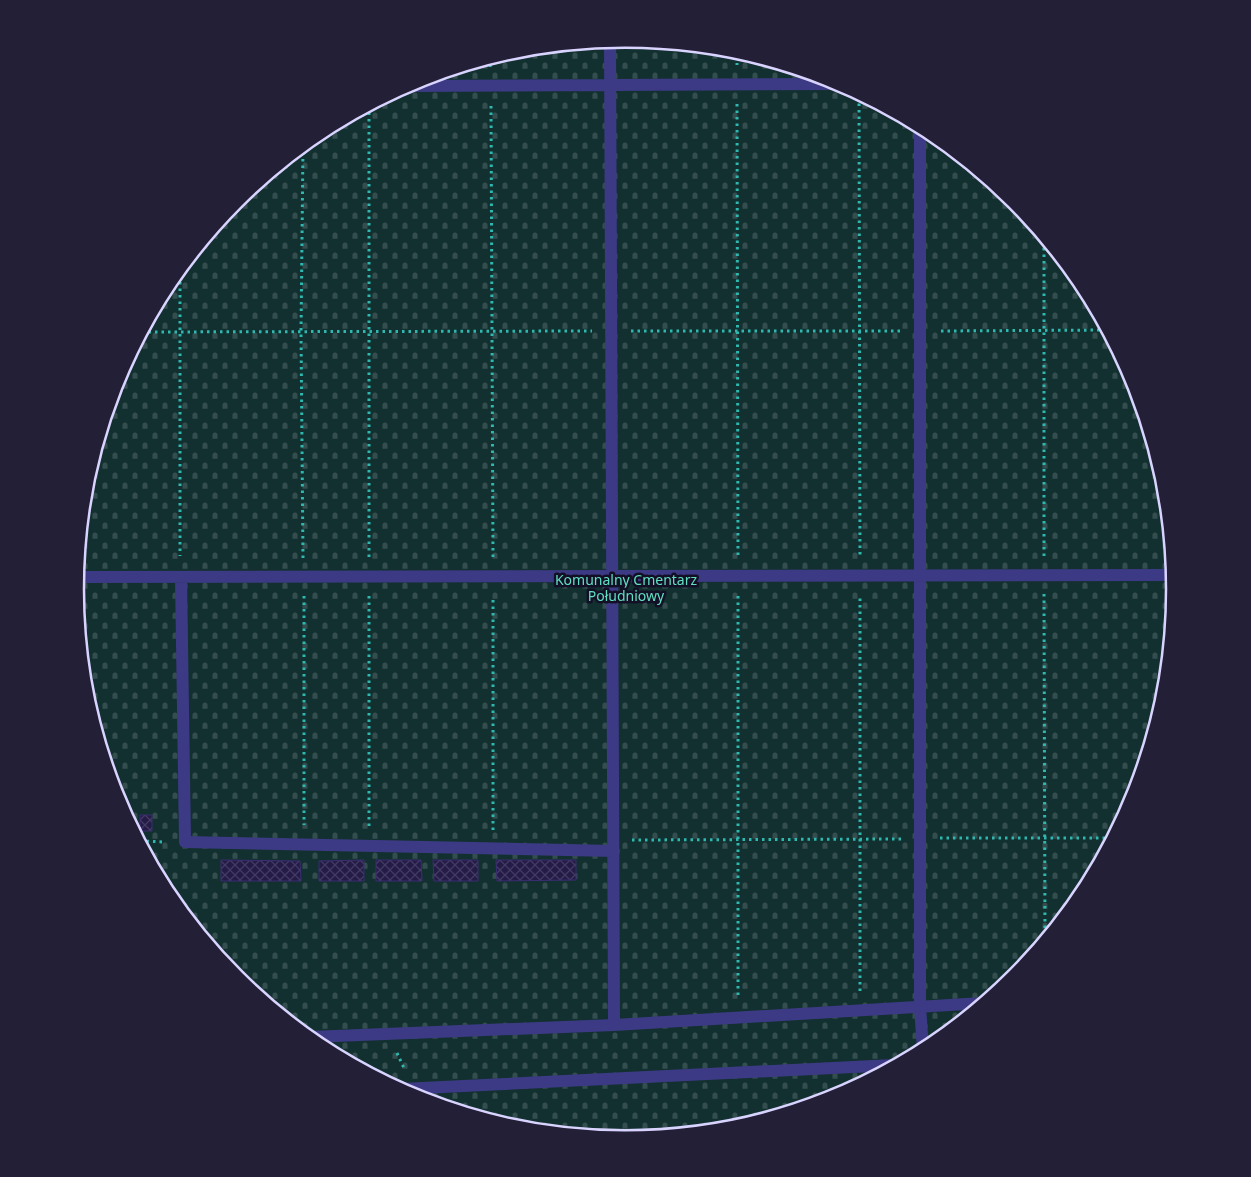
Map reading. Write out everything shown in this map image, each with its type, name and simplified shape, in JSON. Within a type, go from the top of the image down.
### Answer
[{"type":"street","points":[[610,48],[614,1025]]},
{"type":"street","points":[[426,86],[821,84]]},
{"type":"street","points":[[920,135],[920,1006],[922,1040]]},
{"type":"street","points":[[85,578],[1166,575]]},
{"type":"street","points":[[180,577],[185,842],[493,848],[614,845]]},
{"type":"street","points":[[322,1036],[614,1025],[973,1003]]},
{"type":"street","points":[[419,1088],[878,1067]]},
{"type":"path","points":[[737,59],[738,1016]]},
{"type":"path","points":[[490,65],[493,848]]},
{"type":"path","points":[[859,100],[860,1009]]},
{"type":"path","points":[[369,112],[369,846]]},
{"type":"path","points":[[303,154],[301,332],[304,577],[304,844]]},
{"type":"path","points":[[180,282],[180,577]]},
{"type":"path","points":[[614,845],[738,839],[1106,838]]},
{"type":"path","points":[[376,1033],[396,1051],[404,1082]]},
{"type":"green space","name":"Komunalny Cmentarz Południowy","points":[[626,48],[696,52],[766,66],[799,76],[865,103],[896,120],[955,159],[982,182],[1008,206],[1055,259],[1094,318],[1111,349],[1138,415],[1148,448],[1162,518],[1165,553],[1165,624],[1162,659],[1148,729],[1138,762],[1111,828],[1094,859],[1055,918],[1008,971],[955,1018],[926,1038],[865,1074],[833,1088],[799,1101],[731,1119],[696,1125],[626,1130],[555,1125],[520,1119],[452,1101],[418,1088],[386,1074],[325,1038],[296,1018],[243,971],[196,918],[176,889],[140,828],[126,796],[113,762],[95,694],[89,659],[84,588],[89,518],[95,483],[113,415],[126,381],[140,349],[176,288],[196,259],[243,206],[296,159],[355,120],[386,103],[452,76],[485,66],[555,52]]},
{"type":"building","points":[[140,815],[152,815],[152,831],[142,831]]},
{"type":"building","points":[[221,860],[300,861],[301,881],[221,881]]},
{"type":"building","points":[[364,860],[364,881],[319,881],[319,861]]},
{"type":"building","points":[[376,860],[421,860],[422,881],[376,881]]},
{"type":"building","points":[[433,860],[478,860],[478,881],[434,881]]},
{"type":"building","points":[[496,860],[576,860],[576,880],[497,881]]}]
